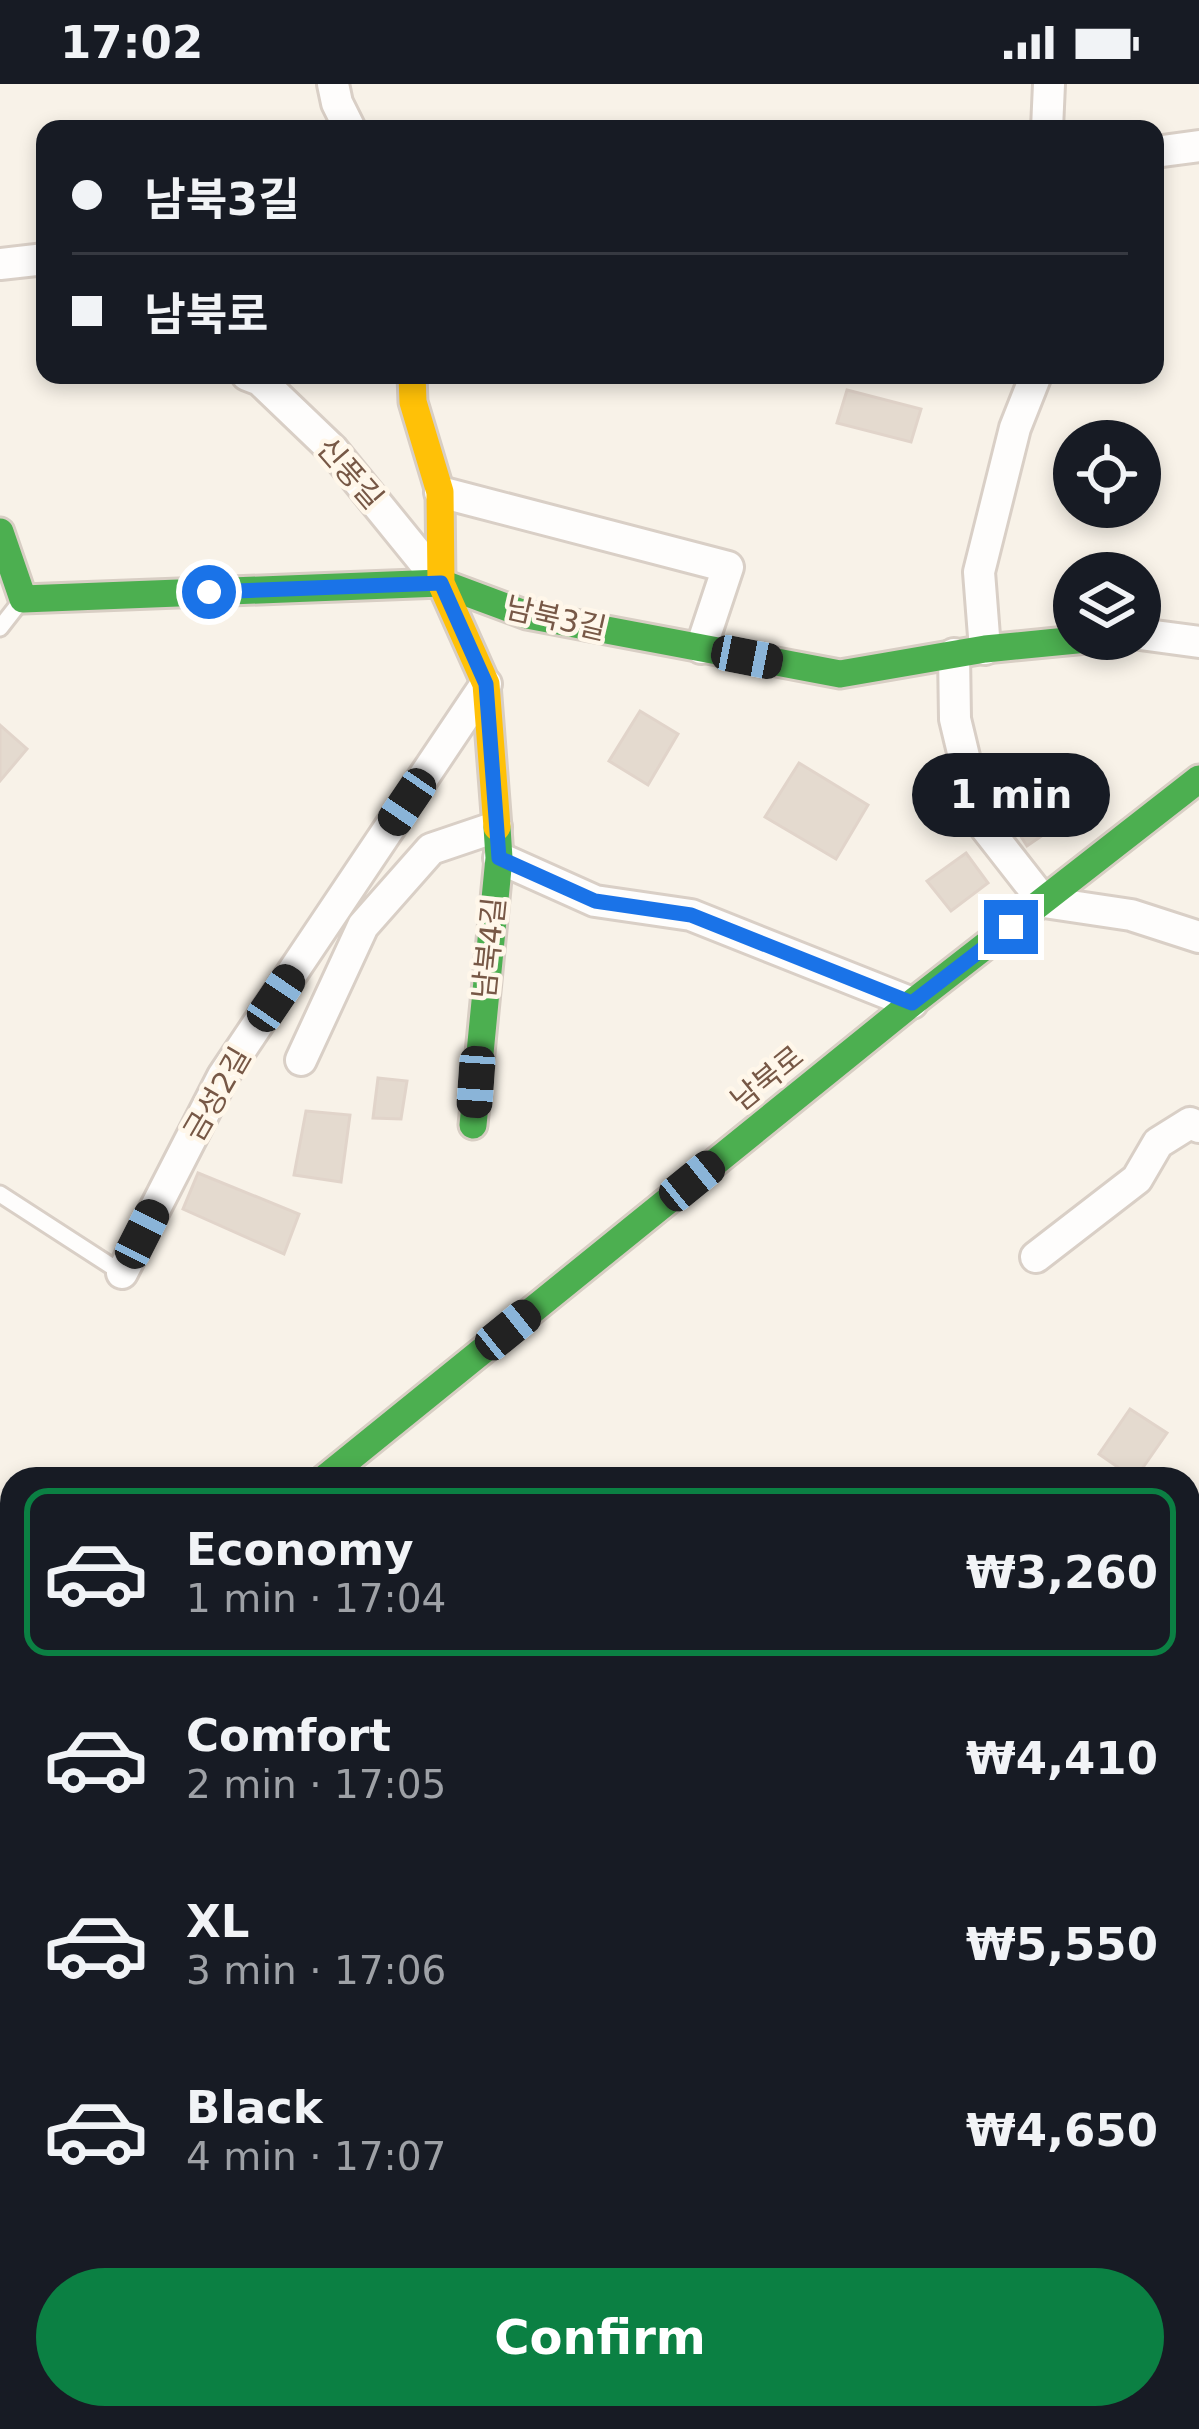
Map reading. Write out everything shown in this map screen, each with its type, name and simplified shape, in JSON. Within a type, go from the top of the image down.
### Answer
[{"type":"street","points":[[333,84],[346,120]]},
{"type":"street","points":[[1047,120],[1049,84]]},
{"type":"street","points":[[1164,151],[1199,146]]},
{"type":"street","points":[[0,264],[36,260]]},
{"type":"street","name":"신풍길","points":[[264,384],[332,450],[441,583]]},
{"type":"street","name":"남북4길","points":[[412,384],[413,403],[440,492],[441,583],[486,684],[497,843],[473,1125]]},
{"type":"street","points":[[985,649],[979,572],[1015,428],[1032,384]]},
{"type":"street","points":[[440,492],[728,567],[700,648]]},
{"type":"street","points":[[0,532],[5,560],[23,599]]},
{"type":"street","name":"남북3길","points":[[23,599],[441,583],[527,615],[840,674],[1053,642]]},
{"type":"street","points":[[1161,636],[1199,641]]},
{"type":"street","points":[[954,654],[955,719],[980,819],[1044,902],[1131,915],[1199,937]]},
{"type":"street","name":"금성2길","points":[[122,1273],[223,1076],[486,684]]},
{"type":"street","name":"남북로","points":[[339,1467],[912,1003],[1199,778]]},
{"type":"street","points":[[302,1060],[363,926],[430,849],[497,843],[595,901],[691,915],[912,1003]]},
{"type":"street","points":[[1036,1257],[1137,1179],[1158,1143],[1190,1123],[1199,1127]]},
{"type":"lane","points":[[0,628],[23,599]]},
{"type":"lane","points":[[0,1194],[122,1273]]},
{"type":"building","points":[[847,390],[921,409],[911,442],[837,423]]},
{"type":"building","points":[[640,711],[678,734],[648,785],[609,761]]},
{"type":"building","points":[[0,725],[27,749],[0,781]]},
{"type":"building","points":[[799,763],[868,805],[836,859],[765,817]]},
{"type":"building","points":[[1032,790],[1056,826],[1027,846],[1004,810]]},
{"type":"building","points":[[966,853],[988,883],[951,911],[927,881]]},
{"type":"building","points":[[378,1078],[407,1081],[401,1119],[373,1118]]},
{"type":"building","points":[[306,1111],[350,1115],[341,1182],[294,1175]]},
{"type":"building","points":[[198,1173],[299,1214],[284,1254],[183,1209]]},
{"type":"building","points":[[1130,1409],[1167,1433],[1143,1467],[1118,1467],[1099,1454]]},
{"type":"traffic: fast","points":[[0,532],[23,599],[441,583],[527,615],[840,674],[1053,642]]},
{"type":"traffic: fast","points":[[339,1467],[912,1003],[1199,779]]},
{"type":"traffic: fast","points":[[473,1125],[499,858],[497,827]]},
{"type":"traffic: slow","points":[[412,384],[413,402],[440,492],[441,583],[486,684],[497,827]]},
{"type":"route","points":[[209,592],[441,583],[486,684],[499,858],[595,901],[691,915],[912,1003],[1011,927]]}]
